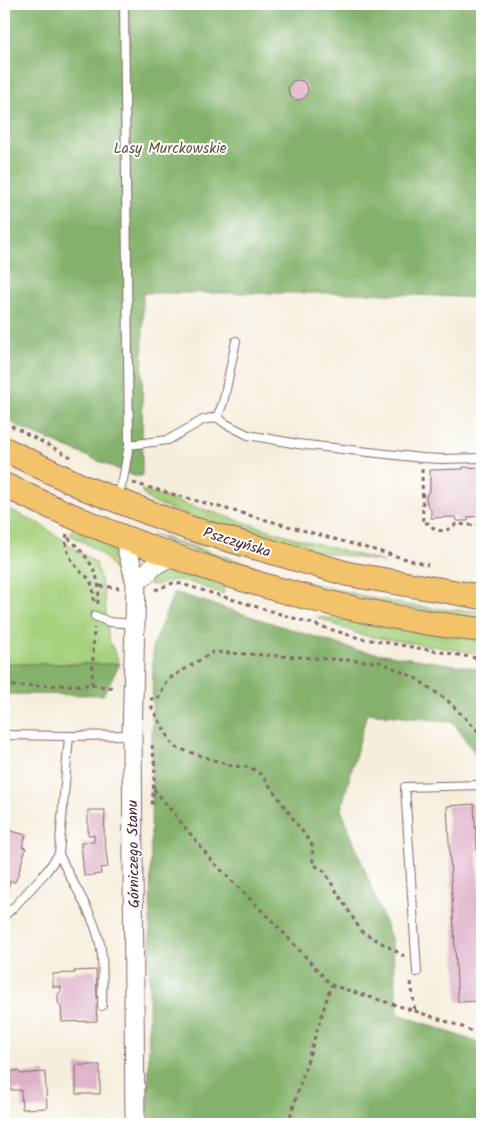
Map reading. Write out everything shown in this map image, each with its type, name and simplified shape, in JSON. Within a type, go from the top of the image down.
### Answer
[{"type":"main road","name":"Pszczyńska","points":[[4,449],[79,485],[120,490],[189,528],[348,574],[482,597]]},
{"type":"main road","points":[[4,485],[74,517],[124,537],[270,586],[350,607],[408,619],[482,630]]},
{"type":"street","name":"Górniczego Stanu","points":[[124,537],[136,586],[132,735],[134,1124]]},
{"type":"street","points":[[136,586],[156,564],[173,555]]},
{"type":"lane","points":[[120,490],[129,445],[124,4]]},
{"type":"lane","points":[[217,417],[223,403],[236,341]]},
{"type":"lane","points":[[129,445],[168,440],[202,420],[217,417],[226,424],[248,434],[298,444],[422,458],[482,458]]},
{"type":"lane","points":[[95,616],[109,622],[134,624]]},
{"type":"lane","points":[[4,735],[132,735]]},
{"type":"lane","points":[[69,736],[59,854],[68,875],[84,901],[98,935],[101,950],[102,1006]]},
{"type":"lane","points":[[413,974],[405,787],[482,785]]},
{"type":"lane","points":[[4,916],[46,872],[59,854]]},
{"type":"path","points":[[4,422],[75,459]]},
{"type":"path","points":[[422,458],[423,523],[428,523],[436,530],[444,531],[456,524],[482,526]]},
{"type":"path","points":[[120,490],[430,566]]},
{"type":"path","points":[[92,685],[94,595],[89,580],[77,567],[68,552],[66,537],[72,541],[87,559],[98,576],[100,586],[95,616]]},
{"type":"path","points":[[136,586],[158,590],[173,583],[182,584],[359,638],[482,659]]},
{"type":"path","points":[[408,958],[362,932],[324,871],[313,864],[312,845],[262,774],[250,767],[232,766],[174,747],[147,699],[158,699],[167,680],[213,652],[380,662],[414,677],[448,701],[482,735]]},
{"type":"path","points":[[4,686],[92,685],[133,690]]},
{"type":"path","points":[[154,789],[213,862],[282,931],[331,985],[460,1026],[482,1036]]},
{"type":"path","points":[[413,974],[415,1011]]},
{"type":"path","points":[[288,1124],[331,985]]},
{"type":"green space","name":"Lasy Murckowskie","points":[[4,4],[482,4],[482,298],[367,293],[143,293],[142,476],[134,476],[19,427],[4,417]]},
{"type":"green space","points":[[141,490],[292,537],[384,562],[302,549],[199,519],[154,503]]},
{"type":"green space","points":[[4,507],[40,524],[96,563],[104,594],[109,640],[120,664],[4,664]]},
{"type":"green space","points":[[73,527],[94,536],[110,546],[121,561],[126,584],[117,584],[112,566],[101,554],[70,535]]},
{"type":"green space","points":[[153,535],[290,577],[359,595],[429,608],[482,611],[482,620],[389,605],[299,583],[237,565]]},
{"type":"green space","points":[[178,569],[225,586],[223,594],[181,580],[156,585],[148,584],[158,574]]},
{"type":"green space","points":[[174,592],[356,650],[482,669],[482,763],[453,722],[367,713],[341,809],[392,941],[398,1014],[482,1044],[482,1124],[148,1124],[153,646]]},
{"type":"green space","points":[[317,617],[365,621],[482,641],[482,654],[361,635]]},
{"type":"green space","points":[[4,664],[120,664],[103,695],[4,694]]},
{"type":"building","points":[[298,80],[305,83],[308,90],[305,97],[298,100],[291,97],[288,90],[291,83]]},
{"type":"building","points":[[463,467],[482,468],[482,516],[468,517],[468,521],[457,521],[456,517],[431,518],[431,510],[427,504],[426,496],[430,490],[430,470],[463,469]]},
{"type":"building","points":[[474,804],[482,939],[482,1001],[458,1002],[447,806]]},
{"type":"building","points":[[88,810],[105,810],[104,835],[108,867],[100,868],[101,874],[84,876],[81,843],[94,842],[94,835],[88,835]]},
{"type":"building","points":[[4,829],[26,835],[22,847],[26,848],[18,875],[15,882],[10,881],[6,896],[4,896]]},
{"type":"building","points":[[96,970],[99,1004],[96,1007],[97,1021],[62,1022],[61,1006],[58,1003],[58,994],[61,991],[61,987],[53,987],[53,974]]},
{"type":"building","points":[[76,1065],[100,1065],[100,1094],[76,1094]]},
{"type":"building","points":[[9,1071],[19,1071],[20,1074],[45,1072],[47,1108],[22,1109],[21,1090],[10,1090]]}]
